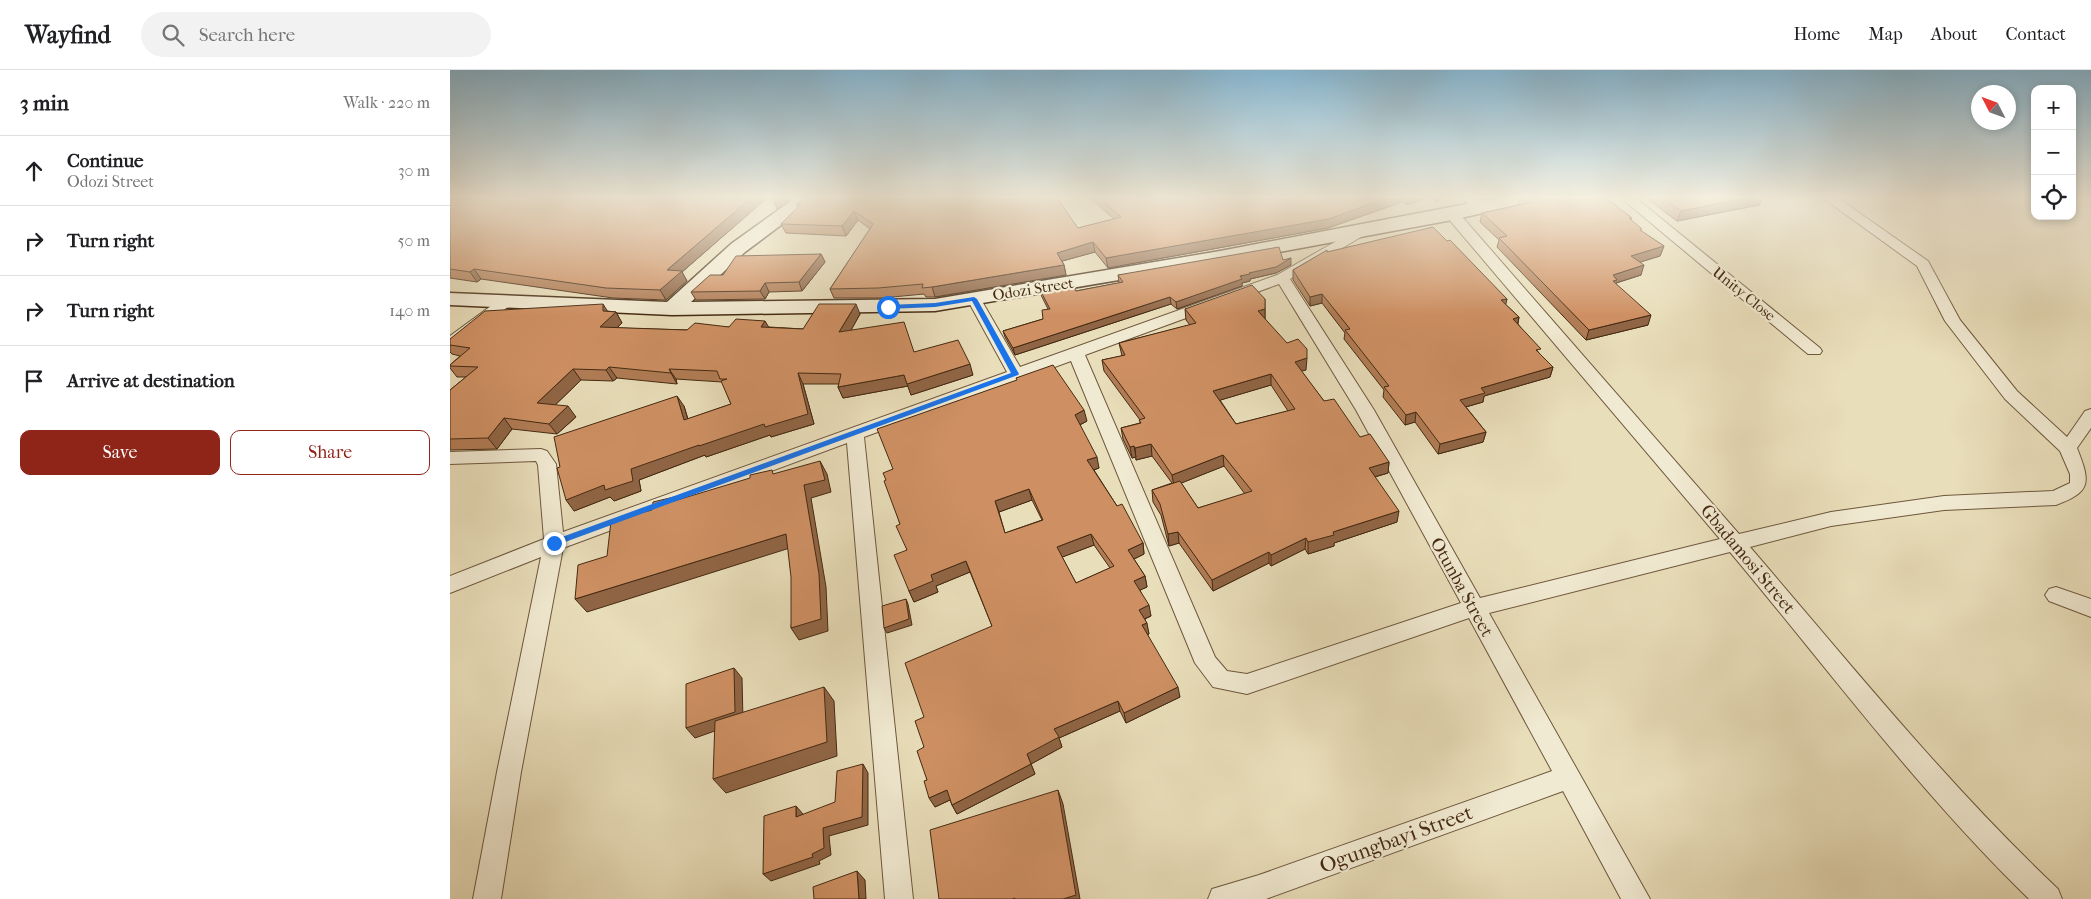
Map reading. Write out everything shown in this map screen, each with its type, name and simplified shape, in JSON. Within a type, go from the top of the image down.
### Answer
[{"type":"main road","points":[[672,309],[738,248],[755,237]]},
{"type":"main road","name":"Odozi Street","points":[[504,303],[672,309],[935,305],[1329,237]]},
{"type":"main road","points":[[450,290],[504,303]]},
{"type":"main road","points":[[450,299],[504,303]]},
{"type":"street","points":[[450,585],[554,543],[1282,278],[1351,237]]},
{"type":"street","name":"Gbadamosi Street","points":[[1472,237],[1735,543],[1936,782],[1986,837],[2048,899]]},
{"type":"street","name":"Unity Close","points":[[1674,237],[1814,351]]},
{"type":"street","points":[[1076,353],[1206,663],[1221,680],[1247,684],[1473,608],[1831,519],[1944,503],[2056,498],[2079,488],[2079,474],[2068,448],[2005,387],[1953,321],[1923,264],[1884,237]]},
{"type":"street","name":"Otunba Street","points":[[1282,278],[1365,410],[1473,608],[1636,899]]},
{"type":"street","points":[[974,299],[1016,374]]},
{"type":"street","points":[[450,344],[504,303]]},
{"type":"street","points":[[2068,448],[2091,415]]},
{"type":"street","points":[[855,434],[899,899]]},
{"type":"street","points":[[450,458],[541,455],[547,464],[554,543],[509,772],[487,899]]},
{"type":"street","points":[[2056,595],[2091,608]]},
{"type":"street","name":"Ogungbayi Street","points":[[1222,899],[1259,888],[1568,777]]},
{"type":"building","points":[[450,237],[706,237],[667,270],[682,271],[660,290],[606,288],[474,269],[470,272],[450,269]]},
{"type":"building","points":[[865,237],[1228,237],[1106,258],[1093,242],[1057,253],[1064,265],[932,287],[922,288],[923,284],[878,288],[830,289]]},
{"type":"building","points":[[1392,237],[1443,237],[1447,241],[1450,240],[1507,299],[1501,300],[1519,317],[1513,319],[1541,349],[1536,350],[1553,367],[1481,388],[1485,393],[1460,400],[1486,432],[1440,444],[1416,412],[1406,415],[1384,387],[1389,386],[1345,330],[1350,329],[1322,294],[1310,297],[1293,270],[1327,250],[1327,252]]},
{"type":"building","points":[[1650,237],[1664,246],[1631,256],[1644,265],[1613,275],[1617,280],[1613,281],[1651,315],[1589,330],[1499,238]]},
{"type":"building","points":[[1279,247],[1283,260],[1291,258],[1276,267],[1240,276],[1242,279],[1176,302],[1170,297],[1013,348],[1003,331],[1043,319],[1042,310],[1050,309],[1039,288],[1072,283],[1076,291],[1123,282],[1118,275]]},
{"type":"building","points":[[821,254],[799,282],[765,283],[760,291],[691,292],[710,275],[723,275],[736,256]]},
{"type":"building","points":[[1252,285],[1265,299],[1265,309],[1258,311],[1287,343],[1298,339],[1307,349],[1307,358],[1295,362],[1324,401],[1334,399],[1360,437],[1370,434],[1389,462],[1369,468],[1399,511],[1333,532],[1334,535],[1308,542],[1306,538],[1271,555],[1269,552],[1212,580],[1178,532],[1168,534],[1160,504],[1152,490],[1180,481],[1198,508],[1252,491],[1223,455],[1172,475],[1151,444],[1135,448],[1134,446],[1130,447],[1121,428],[1141,423],[1139,420],[1145,418],[1102,360],[1125,355],[1119,343],[1196,323],[1185,309]],"holes":[[[1271,374],[1295,409],[1236,424],[1213,391]]]},
{"type":"building","points":[[603,304],[603,311],[616,312],[600,327],[687,330],[695,323],[729,327],[736,319],[765,321],[761,327],[803,329],[819,304],[856,304],[839,332],[904,322],[914,352],[958,340],[970,364],[907,384],[904,375],[838,387],[841,374],[798,373],[808,414],[765,427],[764,424],[631,469],[633,481],[605,490],[604,485],[566,500],[557,468],[560,467],[554,437],[677,396],[684,420],[731,404],[721,381],[727,379],[720,379],[717,371],[669,369],[671,373],[609,367],[606,370],[573,369],[537,403],[568,406],[549,424],[504,418],[488,438],[450,439],[450,390],[478,367],[450,366],[470,348],[450,345],[450,339],[485,311]]},
{"type":"building","points":[[1053,365],[1084,410],[1075,415],[1097,457],[1087,460],[1117,506],[1122,504],[1143,543],[1128,550],[1145,576],[1134,581],[1149,605],[1139,610],[1147,623],[1142,625],[1178,687],[1124,713],[1118,701],[1054,729],[1059,737],[1027,754],[1031,764],[952,805],[947,790],[929,798],[924,781],[927,780],[917,751],[924,747],[915,721],[924,717],[905,663],[992,626],[966,561],[931,575],[933,581],[909,591],[894,555],[907,550],[896,526],[900,524],[884,481],[886,480],[883,473],[893,469],[877,429],[1017,380],[1016,378]],"holes":[[[1029,489],[1043,520],[1005,533],[995,501]],[[1091,534],[1114,566],[1076,583],[1057,547]]]},
{"type":"building","points":[[820,461],[825,480],[804,485],[819,574],[821,619],[791,628],[791,577],[786,534],[575,599],[578,565],[607,556],[611,521],[652,510],[653,502],[674,497],[674,501],[750,478],[750,475],[772,470],[773,474]]},
{"type":"building","points":[[906,599],[909,619],[884,628],[882,606]]},
{"type":"building","points":[[734,668],[735,712],[686,728],[686,684]]},
{"type":"building","points":[[824,687],[827,742],[713,779],[715,721]]},
{"type":"building","points":[[863,764],[862,817],[823,828],[824,848],[812,854],[813,857],[763,874],[764,816],[796,806],[796,817],[835,802],[837,771]]},
{"type":"building","points":[[1058,790],[1076,895],[1063,899],[939,899],[930,830]]},
{"type":"building","points":[[857,871],[859,899],[814,899],[813,887]]},
{"type":"route","points":[[554,543],[1016,374],[993,336],[974,299],[935,305],[888,307]]}]
